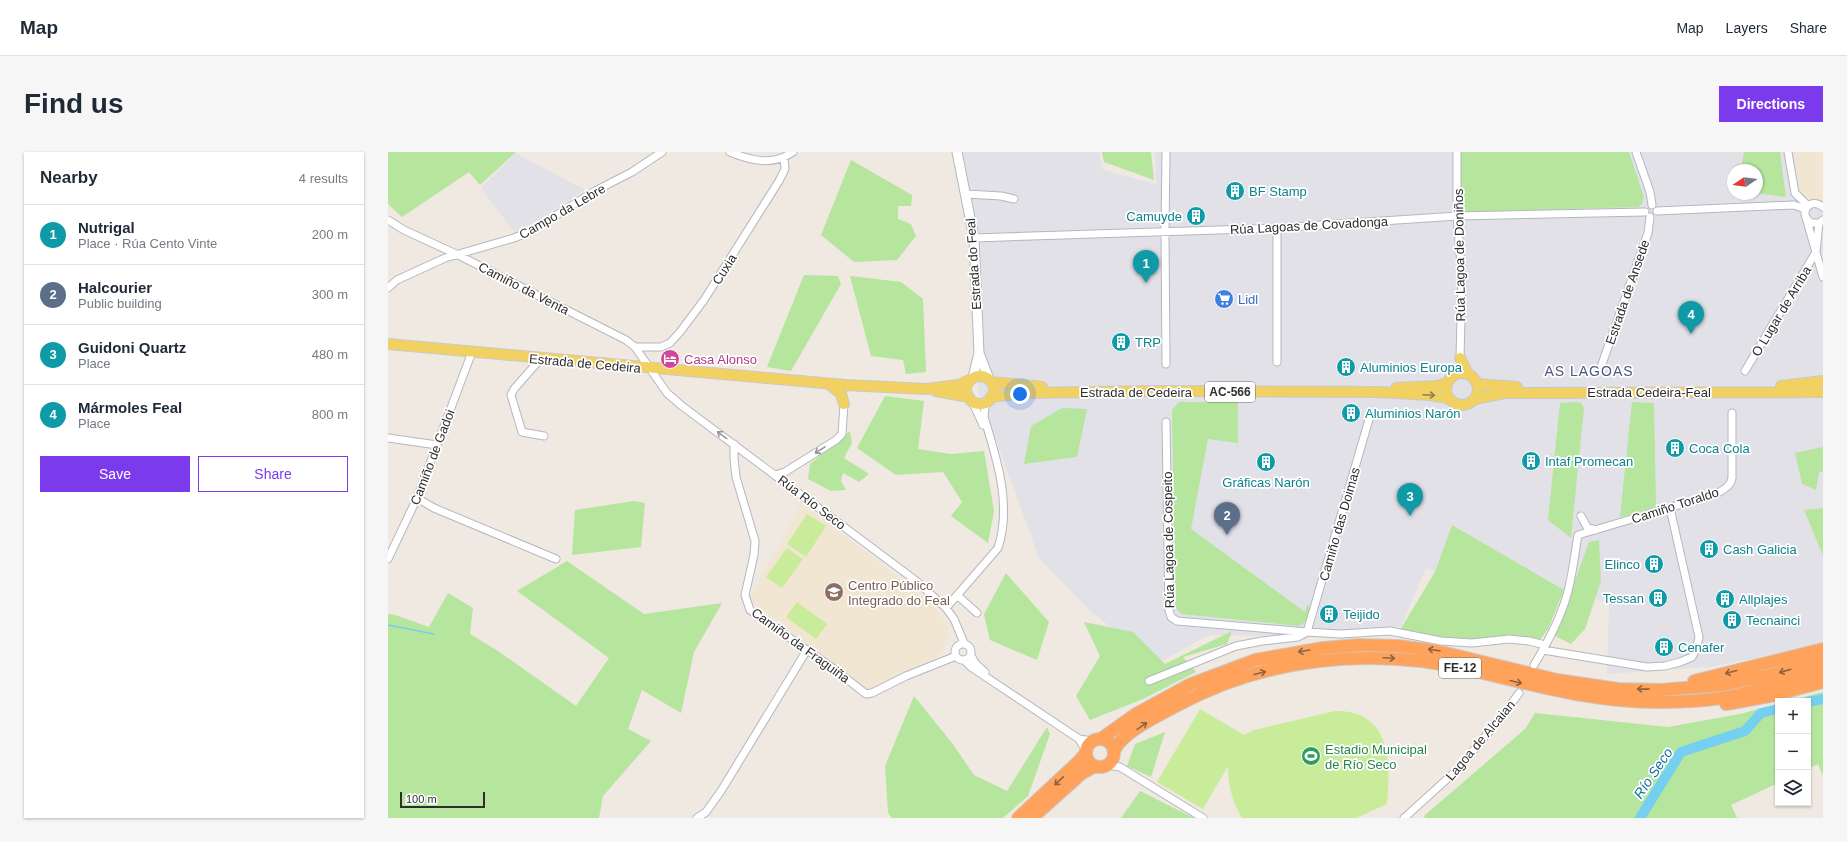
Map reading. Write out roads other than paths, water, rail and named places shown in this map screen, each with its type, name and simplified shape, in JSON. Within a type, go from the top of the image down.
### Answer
[{"type":"highway","name":"FE-12","points":[[1091,746],[1136,714],[1191,684],[1255,660],[1323,648],[1359,645],[1398,646],[1437,650],[1557,680],[1611,688],[1660,690],[1723,685],[1774,674],[1823,660]]},
{"type":"highway","points":[[1660,690],[1823,649]]},
{"type":"highway","name":"FE-12","points":[[1107,760],[1122,740],[1148,721],[1208,690],[1251,675],[1316,661],[1352,658],[1388,658],[1426,661],[1538,687],[1600,698],[1659,702],[1721,698],[1823,671]]},
{"type":"highway","points":[[1659,702],[1696,706],[1722,704],[1770,696],[1823,682]]},
{"type":"highway","points":[[1018,818],[1079,762],[1091,746],[1108,741],[1107,760]]},
{"type":"highway","points":[[1091,746],[1088,761],[1107,760]]},
{"type":"highway","points":[[1032,818],[1077,776],[1107,760]]},
{"type":"main road","name":"Estrada do Feal","points":[[957,152],[974,238],[979,353],[990,381]]},
{"type":"main road","name":"Estrada de Cedeira","points":[[388,344],[650,369],[860,386],[927,389],[959,385],[971,379]]},
{"type":"main road","name":"Estrada do Feal","points":[[971,379],[979,353]]},
{"type":"main road","points":[[1460,358],[1468,374],[1477,384],[1478,391],[1475,399]]},
{"type":"main road","points":[[1448,398],[1446,391],[1447,383],[1455,374],[1460,358]]},
{"type":"main road","points":[[1455,374],[1468,374]]},
{"type":"main road","points":[[982,376],[990,381],[994,389],[990,399],[980,403],[970,399],[966,389],[971,379],[982,376]]},
{"type":"main road","name":"Estrada de Cedeira","points":[[990,381],[1039,387],[1353,388],[1412,387],[1447,383]]},
{"type":"main road","name":"Estrada Cedeira-Feal","points":[[1477,384],[1542,389],[1784,386],[1823,382]]},
{"type":"main road","points":[[829,384],[841,394],[844,404]]},
{"type":"main road","points":[[844,404],[845,385]]},
{"type":"main road","points":[[844,404],[847,395],[860,386]]},
{"type":"main road","name":"Estrada de Cedeira","points":[[927,389],[970,399]]},
{"type":"main road","name":"Estrada de Cedeira","points":[[990,399],[1025,393],[1255,392],[1378,392],[1430,395],[1448,398]]},
{"type":"main road","name":"Estrada Cedeira-Feal","points":[[1475,399],[1504,393],[1823,392]]},
{"type":"main road","name":"AC-566","points":[[1448,398],[1456,404],[1463,405],[1470,403],[1475,399]]},
{"type":"street","name":"Campo da Lebre","points":[[388,288],[397,280],[456,254],[514,238],[531,231],[595,191],[632,172],[662,152]]},
{"type":"street","points":[[730,152],[756,160],[771,161],[784,158],[793,152]]},
{"type":"street","points":[[1166,152],[1164,233],[1166,364]]},
{"type":"street","name":"Rúa Lagoa de Doniños","points":[[1457,152],[1457,216],[1462,278],[1460,358]]},
{"type":"street","points":[[1636,152],[1650,192],[1652,204],[1655,206],[1657,211]]},
{"type":"street","points":[[1788,152],[1795,193],[1806,208],[1805,218],[1808,221],[1823,277]]},
{"type":"street","name":"Cuxia","points":[[635,347],[661,347],[670,343],[680,332],[704,300],[779,181],[785,169],[784,158]]},
{"type":"street","points":[[966,194],[1002,196],[1014,199]]},
{"type":"street","points":[[1652,204],[1646,206],[1647,214],[1655,215],[1657,211],[1794,205],[1806,208],[1814,203],[1822,205]]},
{"type":"street","name":"Rúa Lagoas de Covadonga","points":[[974,238],[1164,233],[1277,228],[1457,216],[1647,214]]},
{"type":"street","name":"Estrada de Ansede","points":[[1601,367],[1648,233],[1647,214]]},
{"type":"street","name":"Camiño da Venta","points":[[388,220],[404,230],[456,254],[626,340],[635,347],[650,369]]},
{"type":"street","points":[[1808,221],[1815,224],[1821,221]]},
{"type":"street","points":[[1816,252],[1821,221]]},
{"type":"street","points":[[1277,228],[1277,362]]},
{"type":"street","name":"O Lugar de Arriba","points":[[1745,370],[1816,252]]},
{"type":"street","name":"Camiño de Gadoi","points":[[388,559],[417,498],[472,352]]},
{"type":"street","points":[[538,359],[536,364],[514,389],[511,395],[522,432],[544,436]]},
{"type":"street","name":"Rúa Río Seco","points":[[650,369],[667,393],[915,580],[946,608],[954,619],[964,643]]},
{"type":"street","points":[[970,399],[993,448]]},
{"type":"street","points":[[946,608],[998,548],[1001,538],[1003,514],[1002,490],[993,448],[984,417],[985,407],[990,399]]},
{"type":"street","points":[[775,475],[796,465],[836,440],[842,434],[844,404]]},
{"type":"street","name":"Camiño Toraldo","points":[[1544,648],[1559,616],[1569,588],[1578,536],[1716,494],[1732,482],[1732,413]]},
{"type":"street","name":"Camiño das Doimas","points":[[1307,632],[1370,416]]},
{"type":"street","name":"Rúa Lagoa de Cospeito","points":[[1166,422],[1169,610],[1171,617],[1177,621],[1307,632]]},
{"type":"street","points":[[388,438],[437,445]]},
{"type":"street","name":"Camiño da Fraguiña","points":[[734,444],[736,477],[755,541],[754,555],[745,595],[750,610],[866,694],[872,693],[906,676],[956,656]]},
{"type":"street","points":[[786,483],[788,474],[796,465]]},
{"type":"street","points":[[417,498],[434,508],[556,559]]},
{"type":"street","points":[[1149,681],[1236,646],[1262,641],[1298,637],[1307,632],[1340,634],[1390,631],[1441,641],[1472,643],[1509,639],[1529,641],[1544,648],[1647,667],[1665,666],[1680,662],[1692,657],[1697,647],[1699,638],[1670,508]]},
{"type":"street","points":[[1580,516],[1586,527],[1596,530]]},
{"type":"street","points":[[957,595],[977,613]]},
{"type":"street","points":[[996,683],[975,662],[971,655],[971,648],[964,643],[957,646],[955,651],[956,656],[964,660],[996,683],[1091,746]]},
{"type":"street","points":[[1534,665],[1544,648]]},
{"type":"street","points":[[697,818],[706,812],[721,791],[807,650]]},
{"type":"street","points":[[964,660],[971,655]]},
{"type":"street","name":"Lagoa de Alcaian","points":[[1404,818],[1457,770],[1504,714],[1519,693]]},
{"type":"street","points":[[1107,760],[1203,818]]},
{"type":"waterway","points":[[388,625],[434,634]]},
{"type":"waterway","name":"Río Seco","points":[[1811,701],[1823,699]]},
{"type":"waterway","name":"Río Seco","points":[[1640,818],[1681,752],[1745,731],[1761,713],[1775,710]]},
{"type":"place","name":"BF Stamp","points":[[1235,191]]},
{"type":"place","name":"Camuyde","points":[[1196,216]]},
{"type":"place","name":"Nutrigal","points":[[1146,283]]},
{"type":"place","name":"Lidl","points":[[1224,299]]},
{"type":"place","name":"Mármoles Feal","points":[[1691,334]]},
{"type":"place","name":"TRP","points":[[1121,342]]},
{"type":"place","name":"Casa Alonso","points":[[670,359]]},
{"type":"place","name":"Aluminios Europa","points":[[1346,367]]},
{"type":"place","name":"Aluminios Narón","points":[[1351,413]]},
{"type":"place","name":"Coca Cola","points":[[1675,448]]},
{"type":"place","name":"Intaf Promecan","points":[[1531,461]]},
{"type":"place","name":"Gráficas Narón","points":[[1266,462]]},
{"type":"place","name":"Guidoni Quartz","points":[[1410,516]]},
{"type":"place","name":"Halcourier","points":[[1227,535]]},
{"type":"place","name":"Cash Galicia","points":[[1709,549]]},
{"type":"place","name":"Elinco","points":[[1654,564]]},
{"type":"place","name":"Centro Público Integrado do Feal","points":[[834,592]]},
{"type":"place","name":"Tessan","points":[[1658,598]]},
{"type":"place","name":"Allplajes","points":[[1725,599]]},
{"type":"place","name":"Teijido","points":[[1329,614]]},
{"type":"place","name":"Tecnainci","points":[[1732,620]]},
{"type":"place","name":"Cenafer","points":[[1664,647]]},
{"type":"place","name":"Estadio Municipal de Río Seco","points":[[1311,756]]},
{"type":"district","name":"AS LAGOAS","points":[[1589,371]]}]
